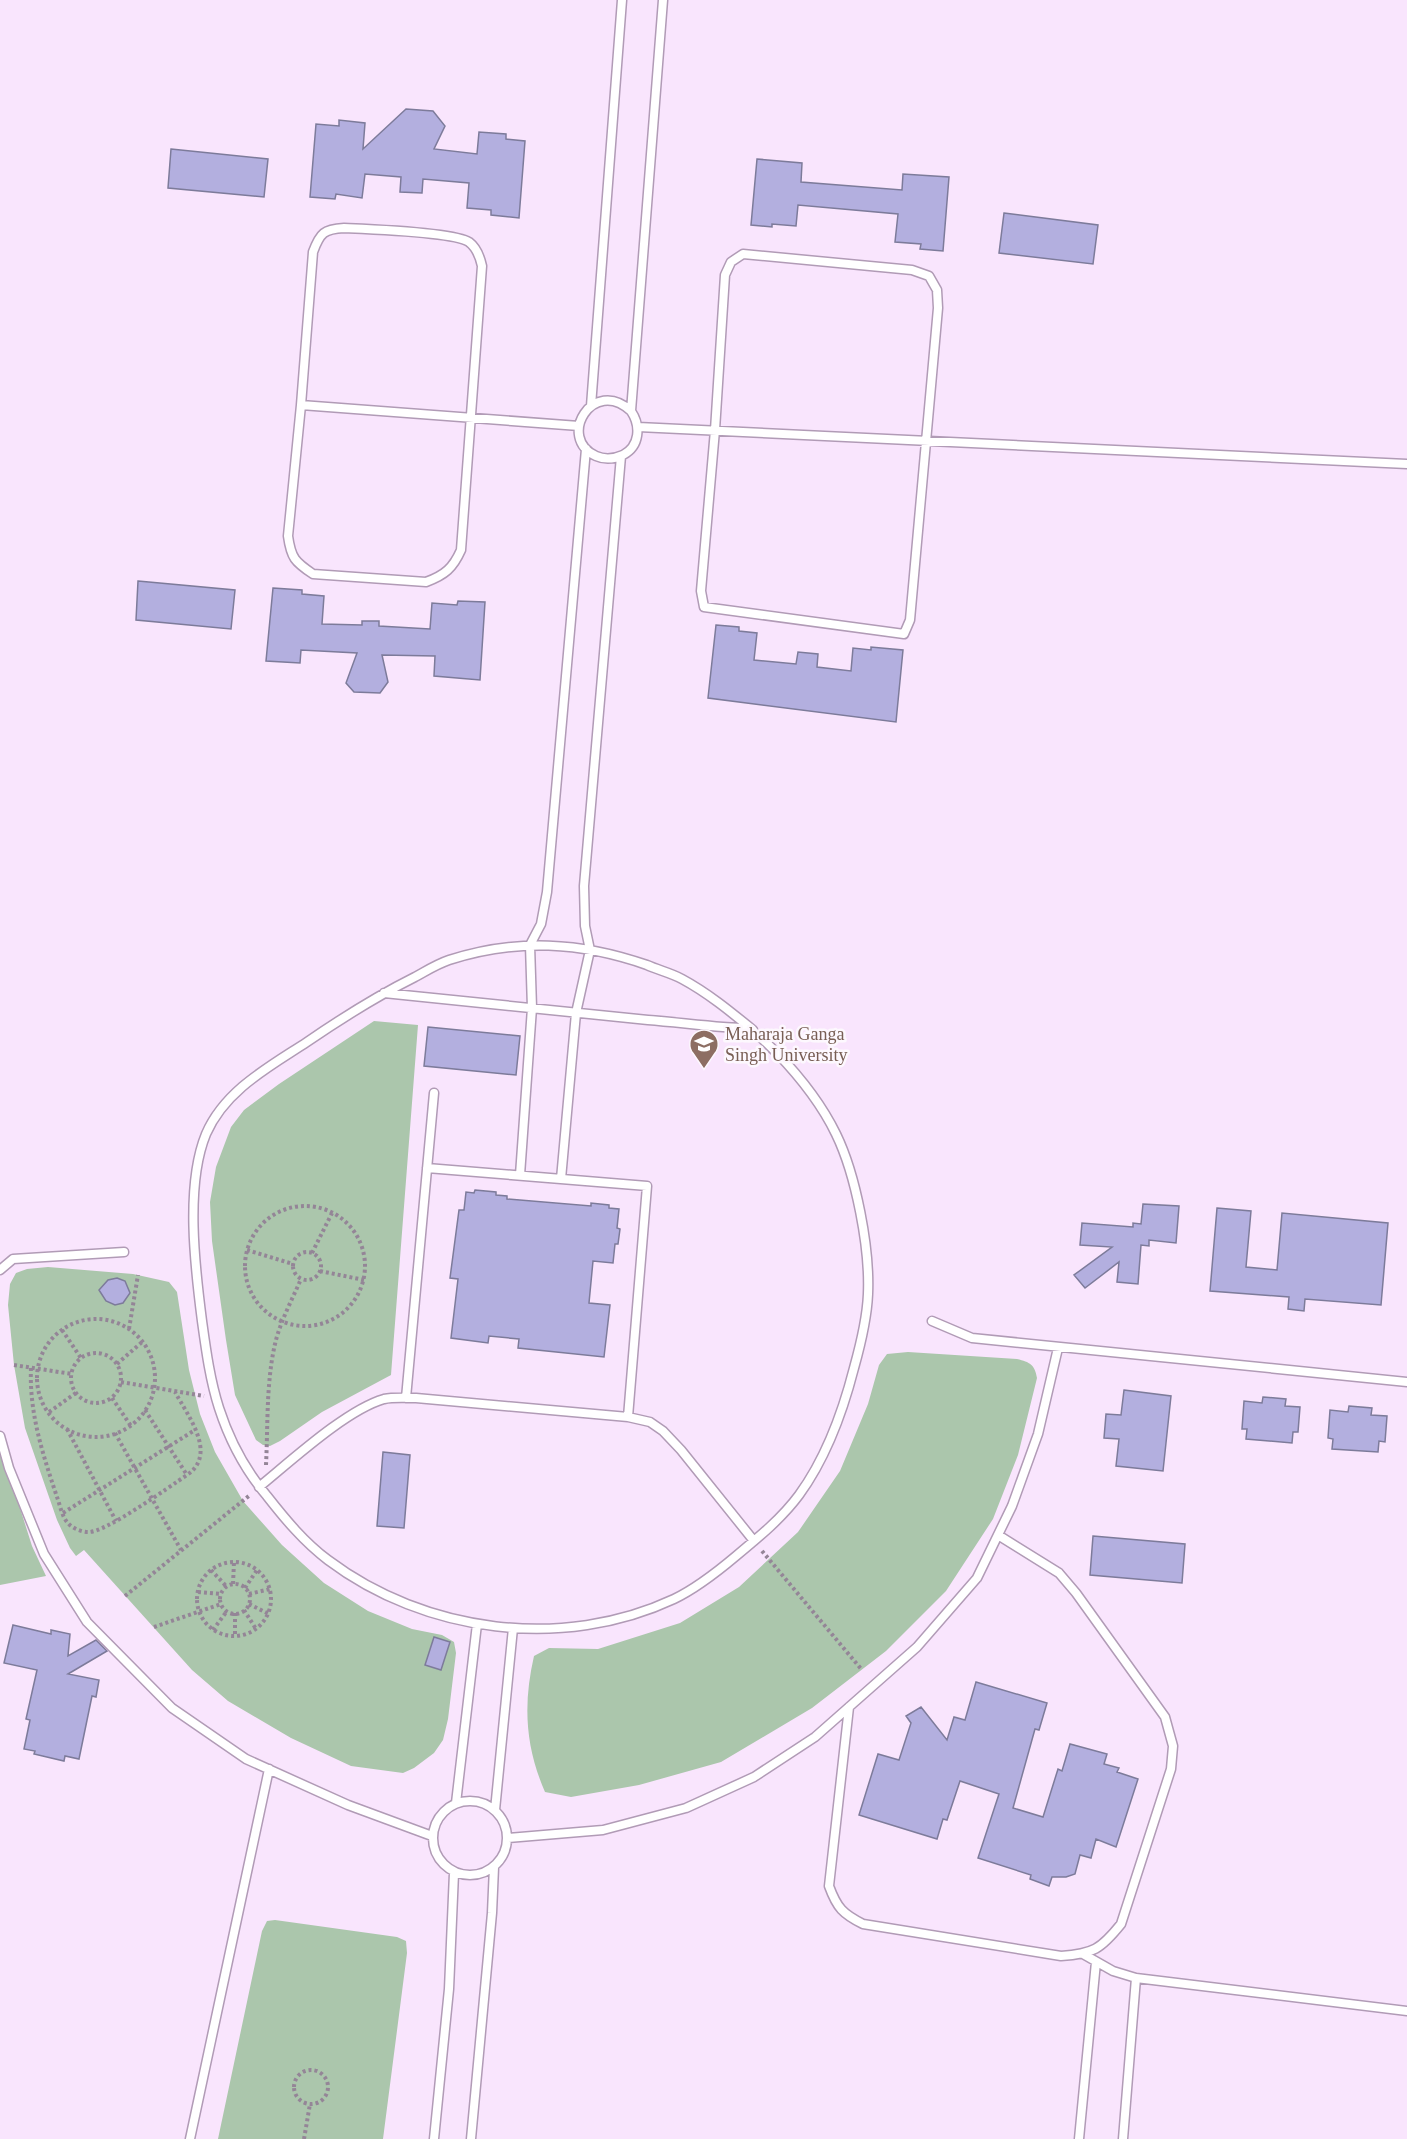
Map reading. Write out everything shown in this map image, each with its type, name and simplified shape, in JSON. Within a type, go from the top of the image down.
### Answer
[{"type":"lane","points":[[591,406],[622,0]]},
{"type":"lane","points":[[631,411],[617,401],[599,402],[585,411],[579,426],[580,438],[586,449],[606,459],[621,456],[636,441],[638,427],[631,411],[663,0]]},
{"type":"lane","points":[[344,228],[450,236],[468,241],[479,253],[483,266],[472,417],[461,550],[454,566],[442,576],[426,582],[313,574],[300,566],[290,552],[288,536],[301,405],[312,252],[319,236],[329,229],[344,228]]},
{"type":"lane","points":[[743,254],[912,270],[929,276],[937,290],[938,308],[928,441],[910,620],[904,634],[704,607],[701,591],[715,430],[725,275],[731,262],[743,254]]},
{"type":"lane","points":[[301,405],[579,426]]},
{"type":"lane","points":[[638,427],[1407,464]]},
{"type":"lane","points":[[520,1175],[532,1008],[530,945],[541,924],[547,892],[586,449]]},
{"type":"lane","points":[[561,1179],[576,1012],[590,950],[585,926],[584,886],[621,456]]},
{"type":"lane","points":[[530,945],[563,945],[615,954],[677,976],[721,1004],[753,1030],[807,1085],[827,1114],[843,1148],[857,1200],[866,1248],[868,1289],[865,1323],[848,1391],[829,1441],[812,1475],[785,1512],[715,1574],[680,1596],[639,1613],[595,1624],[551,1628],[513,1628],[477,1624],[413,1607],[368,1586],[324,1558],[294,1529],[234,1444],[216,1399],[195,1269],[194,1202],[199,1160],[207,1133],[224,1103],[245,1084],[341,1018],[384,993],[446,961],[530,945]]},
{"type":"lane","points":[[384,993],[753,1030]]},
{"type":"lane","points":[[406,1398],[434,1093]]},
{"type":"lane","points":[[427,1168],[647,1186],[628,1417]]},
{"type":"lane","points":[[0,1270],[13,1259],[124,1252]]},
{"type":"lane","points":[[932,1321],[972,1338],[1407,1382]]},
{"type":"lane","points":[[508,1838],[603,1830],[686,1808],[754,1777],[814,1737],[917,1647],[978,1578],[1012,1506],[1038,1434],[1058,1348]]},
{"type":"lane","points":[[262,1484],[350,1416],[384,1399],[406,1398],[628,1417],[650,1422],[663,1431],[754,1541]]},
{"type":"lane","points":[[0,1436],[9,1468],[44,1554],[87,1622],[172,1708],[246,1759],[348,1805],[432,1836]]},
{"type":"lane","points":[[849,1707],[829,1886],[835,1902],[846,1915],[863,1924],[1061,1956],[1083,1954],[1106,1943],[1121,1924],[1171,1769],[1173,1746],[1165,1717],[1077,1593],[1059,1573],[998,1535]]},
{"type":"lane","points":[[456,1803],[477,1624]]},
{"type":"lane","points":[[495,1810],[513,1628]]},
{"type":"lane","points":[[190,2139],[269,1769]]},
{"type":"lane","points":[[473,1800],[495,1810],[504,1822],[508,1838],[504,1854],[494,1867],[482,1874],[466,1876],[454,1873],[438,1859],[432,1836],[441,1814],[456,1803],[473,1800]]},
{"type":"lane","points":[[471,2139],[492,1913],[494,1867]]},
{"type":"lane","points":[[434,2139],[449,1989],[454,1873]]},
{"type":"lane","points":[[1083,1954],[1113,1971],[1136,1978],[1407,2011]]},
{"type":"lane","points":[[1079,2139],[1096,1962]]},
{"type":"lane","points":[[1123,2139],[1136,1978]]},
{"type":"path","points":[[301,1206],[321,1207],[332,1213],[354,1229],[363,1247],[366,1266],[364,1280],[353,1303],[339,1316],[321,1324],[301,1326],[282,1322],[265,1311],[252,1296],[245,1277],[247,1250],[252,1237],[264,1221],[281,1210],[301,1206]]},
{"type":"path","points":[[312,1253],[332,1213]]},
{"type":"path","points":[[247,1250],[293,1264]]},
{"type":"path","points":[[312,1253],[320,1261],[320,1270],[315,1278],[301,1280],[294,1273],[293,1264],[301,1254],[312,1253]]},
{"type":"path","points":[[320,1270],[364,1280]]},
{"type":"path","points":[[129,1329],[138,1275]]},
{"type":"path","points":[[125,1596],[262,1484],[275,1344],[301,1280]]},
{"type":"path","points":[[98,1319],[118,1323],[129,1329],[148,1349],[155,1368],[155,1388],[146,1410],[130,1426],[115,1434],[94,1437],[67,1429],[48,1412],[37,1384],[39,1369],[47,1346],[62,1330],[79,1322],[98,1319]]},
{"type":"path","points":[[62,1330],[81,1358]]},
{"type":"path","points":[[117,1364],[142,1342]]},
{"type":"path","points":[[92,1353],[100,1353],[108,1356],[117,1364],[121,1382],[112,1398],[104,1402],[88,1402],[76,1393],[72,1384],[72,1374],[73,1368],[81,1358],[92,1353]]},
{"type":"path","points":[[14,1365],[72,1374]]},
{"type":"path","points":[[31,1368],[30,1389],[34,1420],[63,1513],[66,1521],[74,1528],[87,1532],[96,1532],[116,1521],[196,1467],[200,1458],[201,1446],[175,1392]]},
{"type":"path","points":[[121,1382],[216,1399]]},
{"type":"path","points":[[48,1412],[76,1393]]},
{"type":"path","points":[[112,1398],[130,1426]]},
{"type":"path","points":[[146,1410],[187,1475]]},
{"type":"path","points":[[67,1429],[116,1521]]},
{"type":"path","points":[[63,1513],[195,1430]]},
{"type":"path","points":[[115,1434],[181,1551]]},
{"type":"path","points":[[754,1541],[862,1670]]},
{"type":"path","points":[[233,1584],[234,1562]]},
{"type":"path","points":[[241,1562],[257,1570],[268,1582],[272,1601],[269,1614],[256,1629],[244,1635],[225,1636],[213,1630],[203,1620],[196,1601],[202,1579],[211,1570],[219,1565],[241,1562]]},
{"type":"path","points":[[211,1570],[227,1587]]},
{"type":"path","points":[[245,1587],[257,1570]]},
{"type":"path","points":[[233,1584],[245,1587],[249,1594],[249,1604],[244,1610],[235,1613],[227,1611],[221,1604],[221,1594],[233,1584]]},
{"type":"path","points":[[249,1594],[270,1589]]},
{"type":"path","points":[[198,1592],[221,1594]]},
{"type":"path","points":[[154,1627],[221,1604]]},
{"type":"path","points":[[249,1604],[269,1614]]},
{"type":"path","points":[[244,1610],[256,1629]]},
{"type":"path","points":[[213,1630],[227,1611]]},
{"type":"path","points":[[235,1613],[235,1636]]},
{"type":"path","points":[[311,2070],[322,2074],[328,2083],[328,2088],[320,2102],[310,2104],[299,2099],[294,2089],[297,2078],[311,2070]]},
{"type":"path","points":[[304,2139],[310,2104]]},
{"type":"green space","points":[[374,1021],[418,1025],[391,1375],[322,1412],[280,1441],[270,1446],[263,1445],[256,1440],[235,1395],[212,1241],[210,1202],[216,1167],[231,1127],[244,1110]]},
{"type":"green space","points":[[48,1267],[133,1274],[169,1282],[177,1292],[189,1370],[200,1414],[215,1452],[243,1501],[282,1545],[324,1583],[368,1611],[412,1629],[442,1635],[454,1642],[456,1653],[448,1719],[443,1740],[434,1753],[403,1773],[351,1766],[291,1738],[228,1701],[192,1670],[84,1550],[76,1556],[57,1520],[25,1428],[14,1365],[8,1305],[10,1284],[16,1273],[27,1269]]},
{"type":"green space","points":[[908,1352],[1017,1359],[1031,1365],[1037,1378],[1018,1455],[993,1519],[946,1591],[886,1651],[812,1708],[721,1762],[639,1785],[571,1797],[545,1792],[533,1758],[528,1725],[528,1691],[534,1656],[549,1648],[598,1649],[680,1623],[739,1587],[798,1532],[840,1471],[868,1404],[879,1365],[887,1354]]},
{"type":"green space","points":[[0,1445],[32,1546],[46,1576],[0,1585]]},
{"type":"green space","points":[[275,1920],[397,1937],[406,1941],[407,1953],[383,2139],[218,2139],[262,1931],[267,1921]]},
{"type":"building","points":[[406,109],[433,111],[445,126],[434,149],[477,154],[479,132],[506,134],[506,139],[525,141],[519,218],[491,215],[491,210],[467,208],[469,183],[423,179],[422,193],[400,192],[401,177],[365,174],[362,198],[336,194],[335,199],[310,197],[316,124],[339,126],[339,120],[365,123],[363,149]]},
{"type":"building","points":[[171,149],[268,159],[264,197],[168,188]]},
{"type":"building","points":[[757,159],[802,163],[801,182],[902,190],[903,174],[949,177],[943,251],[920,249],[921,244],[895,242],[898,214],[798,205],[796,226],[751,225]]},
{"type":"building","points":[[1004,213],[1098,225],[1093,264],[999,253]]},
{"type":"building","points":[[138,581],[235,590],[231,629],[136,620]]},
{"type":"building","points":[[273,588],[302,590],[302,594],[324,596],[322,624],[362,625],[362,621],[379,621],[379,626],[430,629],[432,603],[457,605],[458,601],[485,602],[480,680],[434,676],[435,656],[382,655],[388,682],[380,693],[354,692],[346,683],[357,653],[301,650],[300,663],[266,661]]},
{"type":"building","points":[[716,625],[739,627],[739,631],[757,633],[754,660],[796,664],[798,652],[818,654],[817,667],[851,671],[853,648],[903,650],[896,722],[708,698]]},
{"type":"building","points":[[428,1027],[520,1036],[516,1075],[424,1066]]},
{"type":"building","points":[[475,1190],[496,1192],[496,1195],[507,1196],[507,1199],[591,1206],[591,1203],[609,1205],[609,1208],[619,1209],[617,1228],[620,1229],[618,1244],[615,1244],[613,1263],[593,1261],[589,1303],[610,1305],[604,1357],[518,1348],[519,1339],[489,1336],[488,1343],[451,1338],[458,1279],[450,1278],[459,1210],[464,1210],[466,1192],[474,1193]]},
{"type":"building","points":[[1143,1204],[1179,1206],[1176,1243],[1149,1240],[1149,1246],[1141,1245],[1138,1284],[1117,1282],[1119,1262],[1085,1288],[1074,1275],[1112,1247],[1080,1245],[1082,1223],[1133,1227],[1133,1223],[1141,1224]]},
{"type":"building","points":[[1217,1208],[1251,1211],[1246,1267],[1277,1270],[1282,1213],[1388,1223],[1381,1305],[1305,1299],[1304,1311],[1288,1309],[1289,1297],[1210,1291]]},
{"type":"building","points":[[117,1278],[125,1281],[130,1293],[123,1303],[115,1305],[106,1301],[99,1290],[108,1280]]},
{"type":"building","points":[[1124,1390],[1171,1396],[1163,1471],[1116,1466],[1119,1439],[1104,1438],[1106,1414],[1121,1415]]},
{"type":"building","points":[[1263,1397],[1286,1399],[1285,1406],[1300,1407],[1298,1432],[1293,1432],[1292,1443],[1246,1439],[1247,1429],[1242,1429],[1244,1401],[1262,1403]]},
{"type":"building","points":[[1349,1406],[1372,1408],[1371,1415],[1387,1416],[1385,1442],[1379,1441],[1378,1452],[1332,1449],[1333,1439],[1328,1438],[1330,1410],[1348,1412]]},
{"type":"building","points":[[383,1452],[410,1455],[404,1528],[377,1526]]},
{"type":"building","points":[[1093,1536],[1185,1544],[1182,1583],[1090,1575]]},
{"type":"building","points":[[13,1625],[51,1634],[51,1630],[70,1634],[68,1656],[96,1640],[107,1651],[68,1674],[99,1680],[96,1697],[92,1696],[79,1759],[65,1756],[64,1761],[34,1754],[35,1751],[24,1749],[30,1720],[26,1719],[37,1670],[4,1663]]},
{"type":"building","points":[[434,1637],[450,1642],[441,1670],[425,1665]]},
{"type":"building","points":[[976,1682],[1047,1703],[1039,1730],[1035,1729],[1013,1808],[1043,1817],[1058,1769],[1062,1771],[1070,1744],[1107,1754],[1104,1764],[1119,1768],[1117,1772],[1138,1779],[1116,1847],[1096,1839],[1091,1858],[1080,1855],[1075,1874],[1066,1877],[1052,1877],[1049,1886],[1030,1879],[1031,1875],[978,1858],[999,1794],[960,1781],[947,1820],[943,1819],[937,1839],[859,1815],[878,1754],[899,1760],[911,1723],[906,1716],[921,1707],[947,1740],[954,1717],[965,1720]]},
{"type":"place","name":"Maharaja Ganga Singh University","points":[[704,1070]]}]
